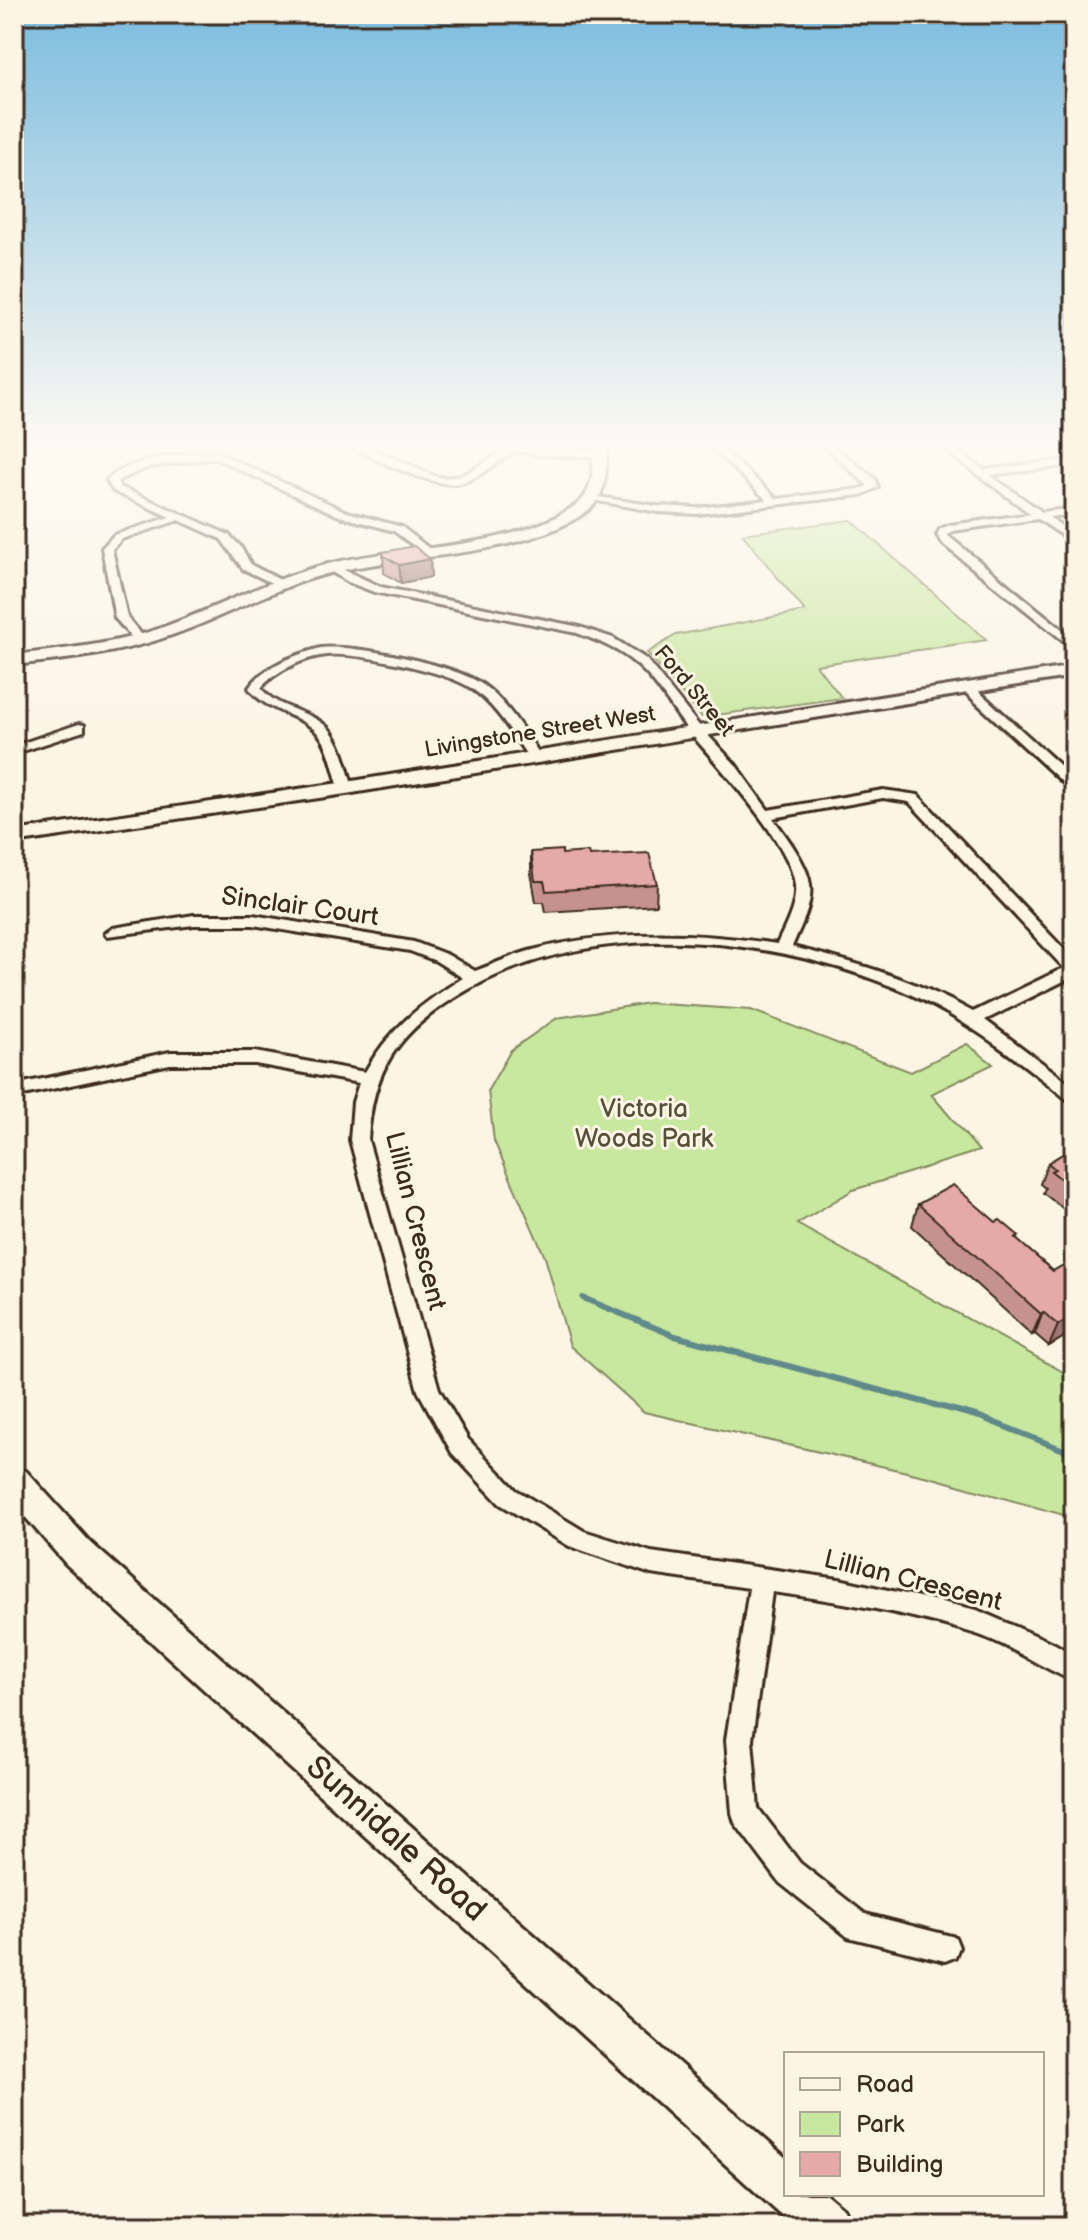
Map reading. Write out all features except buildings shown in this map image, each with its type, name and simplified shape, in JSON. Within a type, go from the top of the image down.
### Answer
[{"type":"street","points":[[107,549],[121,618],[140,640]]},
{"type":"street","points":[[236,549],[247,567],[282,584]]},
{"type":"street","points":[[14,660],[140,640],[331,567],[435,549]]},
{"type":"street","points":[[955,549],[1074,645]]},
{"type":"street","name":"Ford Street","points":[[331,567],[352,580],[378,590],[545,621],[609,641],[632,654],[650,670],[696,731],[730,767],[788,849],[803,885],[798,914],[783,949]]},
{"type":"street","points":[[346,788],[324,732],[304,718],[264,700],[255,688],[258,681],[318,653],[332,650],[446,672],[468,680],[495,702],[535,757]]},
{"type":"street","name":"Livingstone Street West","points":[[14,837],[346,788],[1074,671]]},
{"type":"street","points":[[970,690],[1074,785]]},
{"type":"street","points":[[14,750],[79,728]]},
{"type":"street","points":[[1052,764],[1074,760]]},
{"type":"street","points":[[766,815],[883,794],[913,798],[1074,970],[973,1019]]},
{"type":"street","name":"Sinclair Court","points":[[113,933],[194,920],[253,920],[414,947],[442,958],[475,978]]},
{"type":"street","name":"Lillian Crescent","points":[[1074,1096],[973,1019],[894,982],[783,949],[691,937],[607,941],[542,951],[446,993],[409,1023],[380,1059],[363,1099],[359,1140],[429,1391],[460,1446],[508,1497],[577,1539],[651,1563],[839,1590],[977,1622],[1046,1652],[1074,1669]]},
{"type":"street","points":[[14,1091],[170,1058],[255,1058],[371,1079]]},
{"type":"street","name":"Sunnidale Road","points":[[14,1481],[78,1553],[784,2187]]},
{"type":"street","points":[[762,1580],[739,1740],[745,1813],[790,1873],[858,1927],[945,1947]]},
{"type":"street","points":[[794,2196],[827,2226]]},
{"type":"green space","points":[[754,549],[883,549],[987,640],[816,665],[842,698],[702,717],[647,653],[676,635],[805,611]]},
{"type":"green space","name":"Victoria Woods Park","points":[[648,1003],[751,1010],[911,1072],[967,1044],[993,1064],[931,1094],[979,1151],[853,1190],[797,1224],[1074,1378],[1074,1518],[933,1478],[644,1412],[570,1346],[545,1257],[494,1141],[488,1090],[511,1050],[557,1018]]},
{"type":"waterway","points":[[583,1298],[675,1336],[980,1417],[1074,1454]]}]
